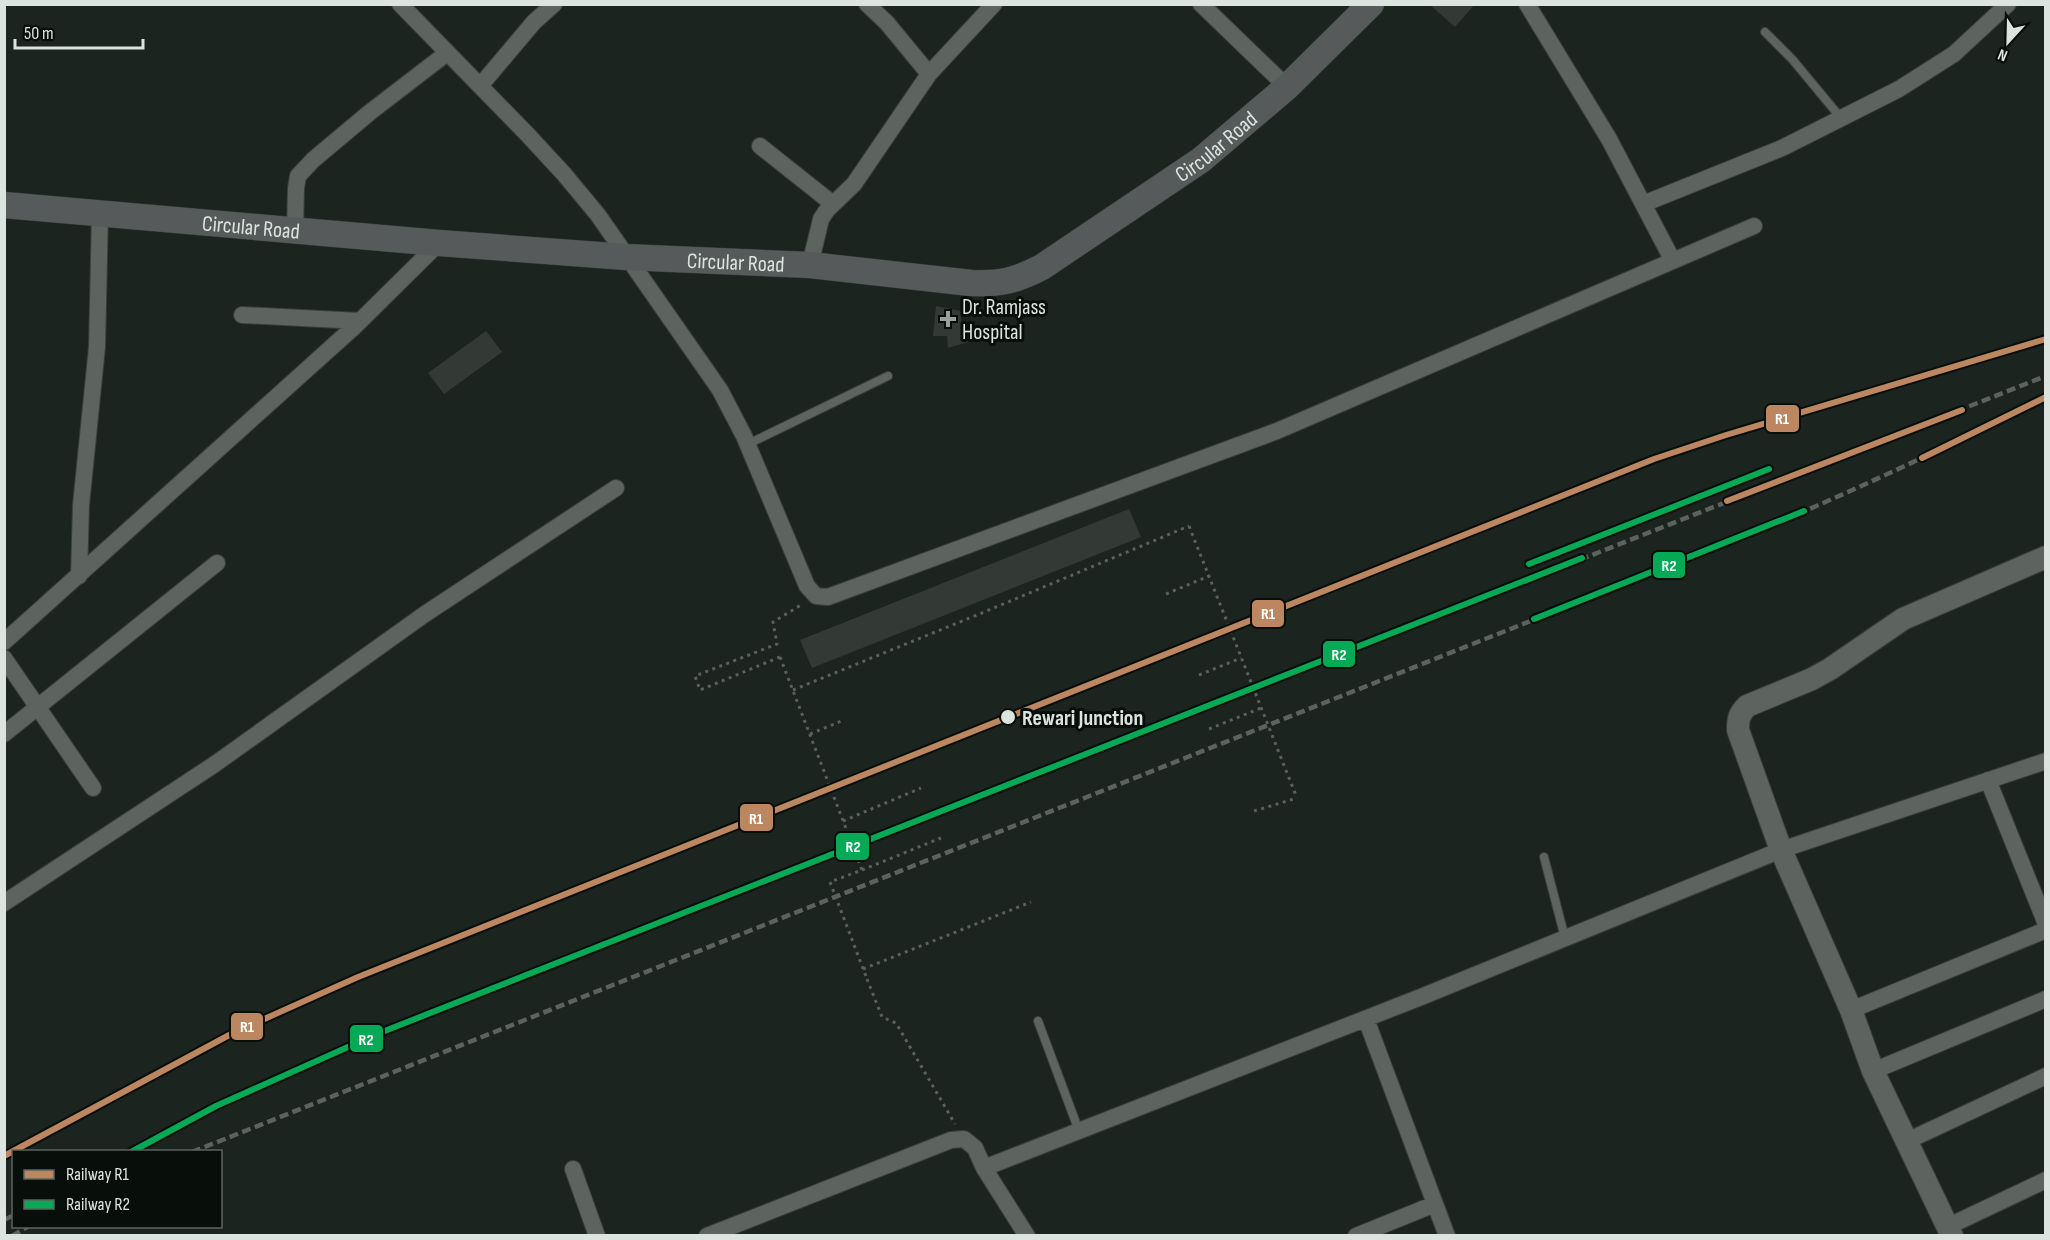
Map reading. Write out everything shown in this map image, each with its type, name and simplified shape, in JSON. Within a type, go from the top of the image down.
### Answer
[{"type":"main road","name":"Circular Road","points":[[4,205],[626,257],[810,265],[995,284],[1020,278],[1042,267],[1201,160],[1287,87],[1371,4]]},
{"type":"street","points":[[400,4],[564,174],[598,215],[720,390],[748,444],[807,586],[816,596],[828,597],[1277,431],[1754,226]]},
{"type":"street","points":[[480,86],[534,22],[554,4]]},
{"type":"street","points":[[810,265],[821,219],[854,184],[929,74],[994,4]]},
{"type":"street","points":[[1201,4],[1287,87]]},
{"type":"street","points":[[1527,4],[1609,139],[1673,261]]},
{"type":"street","points":[[1643,204],[1782,148],[1899,89],[1954,54],[2008,4]]},
{"type":"street","points":[[874,7],[929,74]]},
{"type":"street","points":[[295,230],[298,176],[313,160],[369,113],[447,53]]},
{"type":"street","points":[[760,146],[833,204]]},
{"type":"street","points":[[79,576],[81,504],[97,347],[100,213]]},
{"type":"street","points":[[4,642],[360,321],[438,243]]},
{"type":"street","points":[[242,315],[360,321]]},
{"type":"street","points":[[4,903],[215,764],[425,615],[616,489]]},
{"type":"street","points":[[2046,557],[1903,619],[1830,669],[1812,679],[1747,706],[1739,714],[1738,730],[1781,850],[1851,1010],[1873,1071],[1951,1231],[2046,1180]]},
{"type":"street","points":[[4,734],[217,563]]},
{"type":"street","points":[[4,658],[93,788]]},
{"type":"street","points":[[984,1168],[1366,1019],[1781,850],[2046,761]]},
{"type":"street","points":[[1988,780],[2046,924]]},
{"type":"street","points":[[1851,1010],[2046,930]]},
{"type":"street","points":[[1873,1071],[2046,999]]},
{"type":"street","points":[[1366,1019],[1447,1236]]},
{"type":"street","points":[[1907,1141],[2046,1076]]},
{"type":"street","points":[[707,1236],[951,1140],[964,1138],[975,1148],[984,1168],[1027,1236]]},
{"type":"street","points":[[573,1169],[597,1236]]},
{"type":"street","points":[[1356,1236],[1435,1204]]},
{"type":"lane","points":[[1765,32],[1792,59],[1841,118]]},
{"type":"lane","points":[[748,444],[888,376]]},
{"type":"lane","points":[[1544,857],[1565,938]]},
{"type":"lane","points":[[1038,1021],[1079,1131]]},
{"type":"path","points":[[793,690],[1189,526],[1297,798],[1254,811]]},
{"type":"path","points":[[1166,594],[1209,576]]},
{"type":"path","points":[[816,596],[773,622],[777,644],[695,676],[700,690],[780,657],[862,870]]},
{"type":"path","points":[[1199,675],[1241,658]]},
{"type":"path","points":[[1209,729],[1261,708]]},
{"type":"path","points":[[810,734],[844,720]]},
{"type":"path","points":[[843,821],[921,788]]},
{"type":"path","points":[[940,838],[830,882],[882,1017],[896,1023],[964,1138]]},
{"type":"path","points":[[863,969],[1030,902]]},
{"type":"building","points":[[1429,4],[1475,4],[1455,27]]},
{"type":"building","points":[[936,306],[961,311],[961,324],[974,324],[971,341],[948,348],[947,336],[933,336]]},
{"type":"building","points":[[486,331],[502,352],[444,394],[428,373]]},
{"type":"building","points":[[1129,509],[1141,537],[812,668],[800,640]]},
{"type":"railway","points":[[135,1150],[216,1106],[377,1034],[2046,376]]},
{"type":"railway","points":[[197,1150],[1765,528],[1907,465],[2046,397]]},
{"type":"railway","points":[[4,1220],[12,1216]]},
{"type":"railway","points":[[12,1236],[26,1228]]},
{"type":"rail line","name":"R1","points":[[15,1150],[233,1033],[358,977],[1654,459],[1726,435],[2046,339]]},
{"type":"rail line","name":"R1","points":[[1922,458],[2046,397]]},
{"type":"rail line","name":"R1","points":[[1727,501],[1962,410]]},
{"type":"rail line","name":"R2","points":[[1529,564],[1769,469]]},
{"type":"rail line","name":"R2","points":[[1534,619],[1804,511]]},
{"type":"rail line","name":"R2","points":[[135,1150],[216,1106],[377,1034],[1582,558]]},
{"type":"rail line","name":"R1","points":[[4,1156],[12,1152]]},
{"type":"place","name":"Dr. Ramjass Hospital","points":[[948,319]]},
{"type":"place","name":"Rewari Junction","points":[[1008,717]]}]
